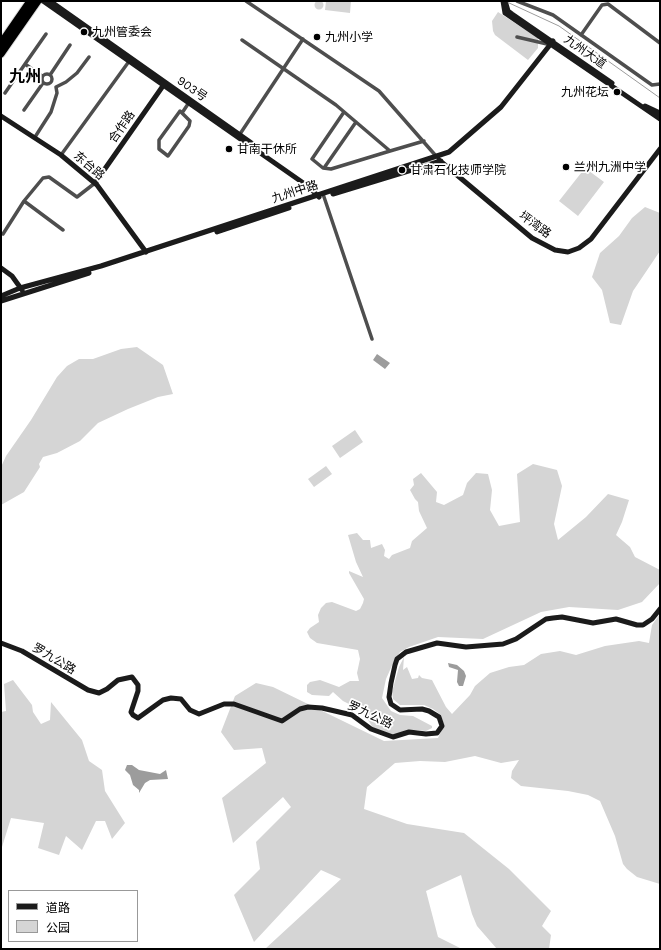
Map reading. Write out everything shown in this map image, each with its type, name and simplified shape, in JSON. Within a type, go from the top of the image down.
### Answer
[{"type":"highway","points":[[1,43],[30,1]]},
{"type":"highway","points":[[1,54],[38,1]]},
{"type":"street","points":[[43,1],[130,60],[61,155]]},
{"type":"street","name":"903号","points":[[50,1],[164,84],[240,134],[321,196]]},
{"type":"street","points":[[1,301],[321,196],[441,161],[379,91],[246,1]]},
{"type":"street","points":[[518,1],[554,15],[652,85],[657,86],[660,84]]},
{"type":"street","name":"九州大道","points":[[504,4],[512,14],[552,43],[650,110],[660,113]]},
{"type":"street","points":[[581,34],[602,5],[608,4],[660,43]]},
{"type":"street","points":[[5,93],[46,34]]},
{"type":"street","points":[[517,37],[552,43],[660,119]]},
{"type":"street","points":[[240,134],[303,39]]},
{"type":"street","points":[[242,40],[284,68],[344,112],[390,151]]},
{"type":"street","name":"九州中路","points":[[1,296],[19,289],[102,266],[321,196],[453,150],[496,112],[552,43]]},
{"type":"street","points":[[35,137],[51,112],[57,93],[56,86],[51,82],[52,79],[50,75],[70,45]]},
{"type":"street","points":[[56,86],[66,82],[77,74],[89,56]]},
{"type":"street","points":[[25,64],[42,76]]},
{"type":"street","points":[[42,76],[46,74],[50,75]]},
{"type":"street","points":[[42,76],[41,80],[43,84]]},
{"type":"street","points":[[24,110],[43,84],[51,82]]},
{"type":"street","name":"合作路","points":[[94,183],[164,84]]},
{"type":"street","points":[[182,113],[190,121],[189,126],[168,156],[159,149],[159,140],[180,111],[182,113],[190,102],[321,196],[372,339]]},
{"type":"street","points":[[344,112],[312,159],[324,168],[331,169],[424,141]]},
{"type":"street","name":"东台路","points":[[1,116],[61,155],[94,183],[146,252]]},
{"type":"street","points":[[324,168],[356,122]]},
{"type":"street","name":"坪湾路","points":[[441,161],[532,238],[555,250],[568,252],[579,248],[591,239],[660,149]]},
{"type":"street","points":[[3,234],[24,202],[43,178],[49,177],[77,197],[94,183]]},
{"type":"street","points":[[24,202],[63,230]]},
{"type":"street","points":[[1,268],[12,276],[19,289]]},
{"type":"street","points":[[1,271],[10,277],[24,294]]},
{"type":"street","name":"罗九公路","points":[[1,643],[22,651],[88,690],[99,693],[118,680],[132,677],[138,685],[138,691],[131,712],[132,715],[138,718],[163,700],[171,698],[180,699],[190,710],[199,714],[206,713],[224,704],[234,704],[282,721],[300,709],[308,707],[322,708],[352,715],[371,729],[393,737],[409,732],[437,733],[442,726],[439,717],[429,711],[422,709],[400,710],[392,704],[389,697],[390,683],[397,659],[406,652],[437,643],[466,647],[503,644],[516,639],[546,619],[553,618],[562,617],[594,622],[616,618],[637,625],[652,619],[660,609]]},
{"type":"green space","points":[[319,0],[324,5],[319,10],[314,5]]},
{"type":"green space","points":[[326,1],[351,1],[350,13],[325,10]]},
{"type":"green space","points":[[498,12],[538,38],[538,48],[528,60],[495,35],[492,21]]},
{"type":"green space","points":[[585,168],[604,182],[578,216],[559,201]]},
{"type":"green space","points":[[645,207],[660,213],[660,251],[633,291],[621,325],[610,323],[602,290],[592,277],[600,253],[619,236],[632,218]]},
{"type":"green space","points":[[137,347],[163,365],[173,394],[158,397],[98,423],[80,441],[57,453],[43,457],[39,464],[40,467],[24,492],[1,505],[1,467],[6,456],[31,420],[57,377],[67,366],[79,359],[93,359],[121,349]]},
{"type":"green space","points":[[355,430],[363,442],[340,458],[332,446]]},
{"type":"green space","points":[[533,464],[557,470],[562,486],[554,524],[558,540],[586,517],[608,494],[629,500],[616,535],[630,547],[635,557],[660,570],[660,583],[642,602],[618,610],[569,607],[541,612],[483,639],[438,637],[409,647],[400,652],[386,679],[382,698],[391,711],[400,715],[413,716],[432,726],[432,728],[426,731],[416,730],[393,736],[373,728],[359,705],[353,706],[343,701],[333,692],[329,696],[312,695],[307,692],[307,685],[310,682],[320,680],[339,687],[350,681],[359,681],[357,673],[360,659],[358,650],[317,643],[310,638],[307,632],[319,622],[318,615],[321,608],[326,603],[332,602],[356,611],[360,609],[363,603],[364,599],[349,573],[349,571],[363,577],[356,562],[348,535],[357,533],[363,540],[370,540],[371,548],[382,544],[385,550],[384,556],[389,559],[392,555],[410,548],[412,541],[427,528],[419,511],[418,502],[410,490],[414,485],[413,479],[421,473],[437,492],[436,502],[444,505],[463,495],[467,483],[476,473],[488,474],[492,490],[490,510],[499,526],[520,522],[517,474]]},
{"type":"green space","points":[[326,466],[332,474],[314,487],[308,479]]},
{"type":"green space","points":[[660,614],[660,884],[637,877],[623,864],[615,836],[600,801],[588,795],[568,791],[521,786],[511,778],[512,771],[519,760],[501,763],[475,756],[445,762],[420,761],[395,763],[367,787],[364,809],[407,824],[464,833],[509,869],[551,911],[542,926],[551,935],[549,949],[497,949],[477,926],[461,875],[426,891],[438,937],[462,949],[265,949],[341,879],[321,870],[254,942],[234,895],[260,869],[256,842],[291,807],[283,797],[233,843],[222,798],[266,763],[262,748],[234,750],[221,732],[235,696],[256,683],[273,687],[384,741],[438,738],[444,725],[441,715],[424,705],[400,705],[393,699],[392,692],[399,667],[404,657],[403,670],[407,667],[412,679],[418,678],[419,675],[422,678],[432,680],[446,707],[452,714],[470,695],[475,686],[490,673],[509,667],[524,665],[541,654],[560,651],[576,655],[605,646],[639,641],[649,643],[652,625]]},
{"type":"green space","points":[[13,680],[32,705],[33,712],[41,724],[50,720],[51,702],[82,740],[89,761],[102,770],[105,791],[125,823],[112,839],[105,821],[96,821],[82,850],[66,836],[59,855],[38,848],[44,823],[11,818],[2,847],[1,712],[6,711],[4,684]]},
{"type":"shaded area","points":[[377,354],[390,363],[385,369],[373,360]]},
{"type":"shaded area","points":[[448,663],[457,665],[464,671],[466,676],[463,686],[459,686],[457,682],[458,670],[449,667]]},
{"type":"shaded area","points":[[127,765],[132,765],[139,770],[160,774],[166,770],[168,779],[150,780],[145,783],[139,793],[139,790],[133,785],[130,775],[125,770]]},
{"type":"waterway","points":[[507,2],[559,26],[660,98]]},
{"type":"place","name":"九州管委会","points":[[84,32]]},
{"type":"place","name":"九州小学","points":[[317,37]]},
{"type":"place","name":"九州花坛","points":[[617,92]]},
{"type":"place","name":"甘南干休所","points":[[229,149]]},
{"type":"place","name":"兰州九洲中学","points":[[566,167]]},
{"type":"place","name":"甘肃石化技师学院","points":[[402,170]]},
{"type":"district","name":"九州","points":[[25,77]]}]
